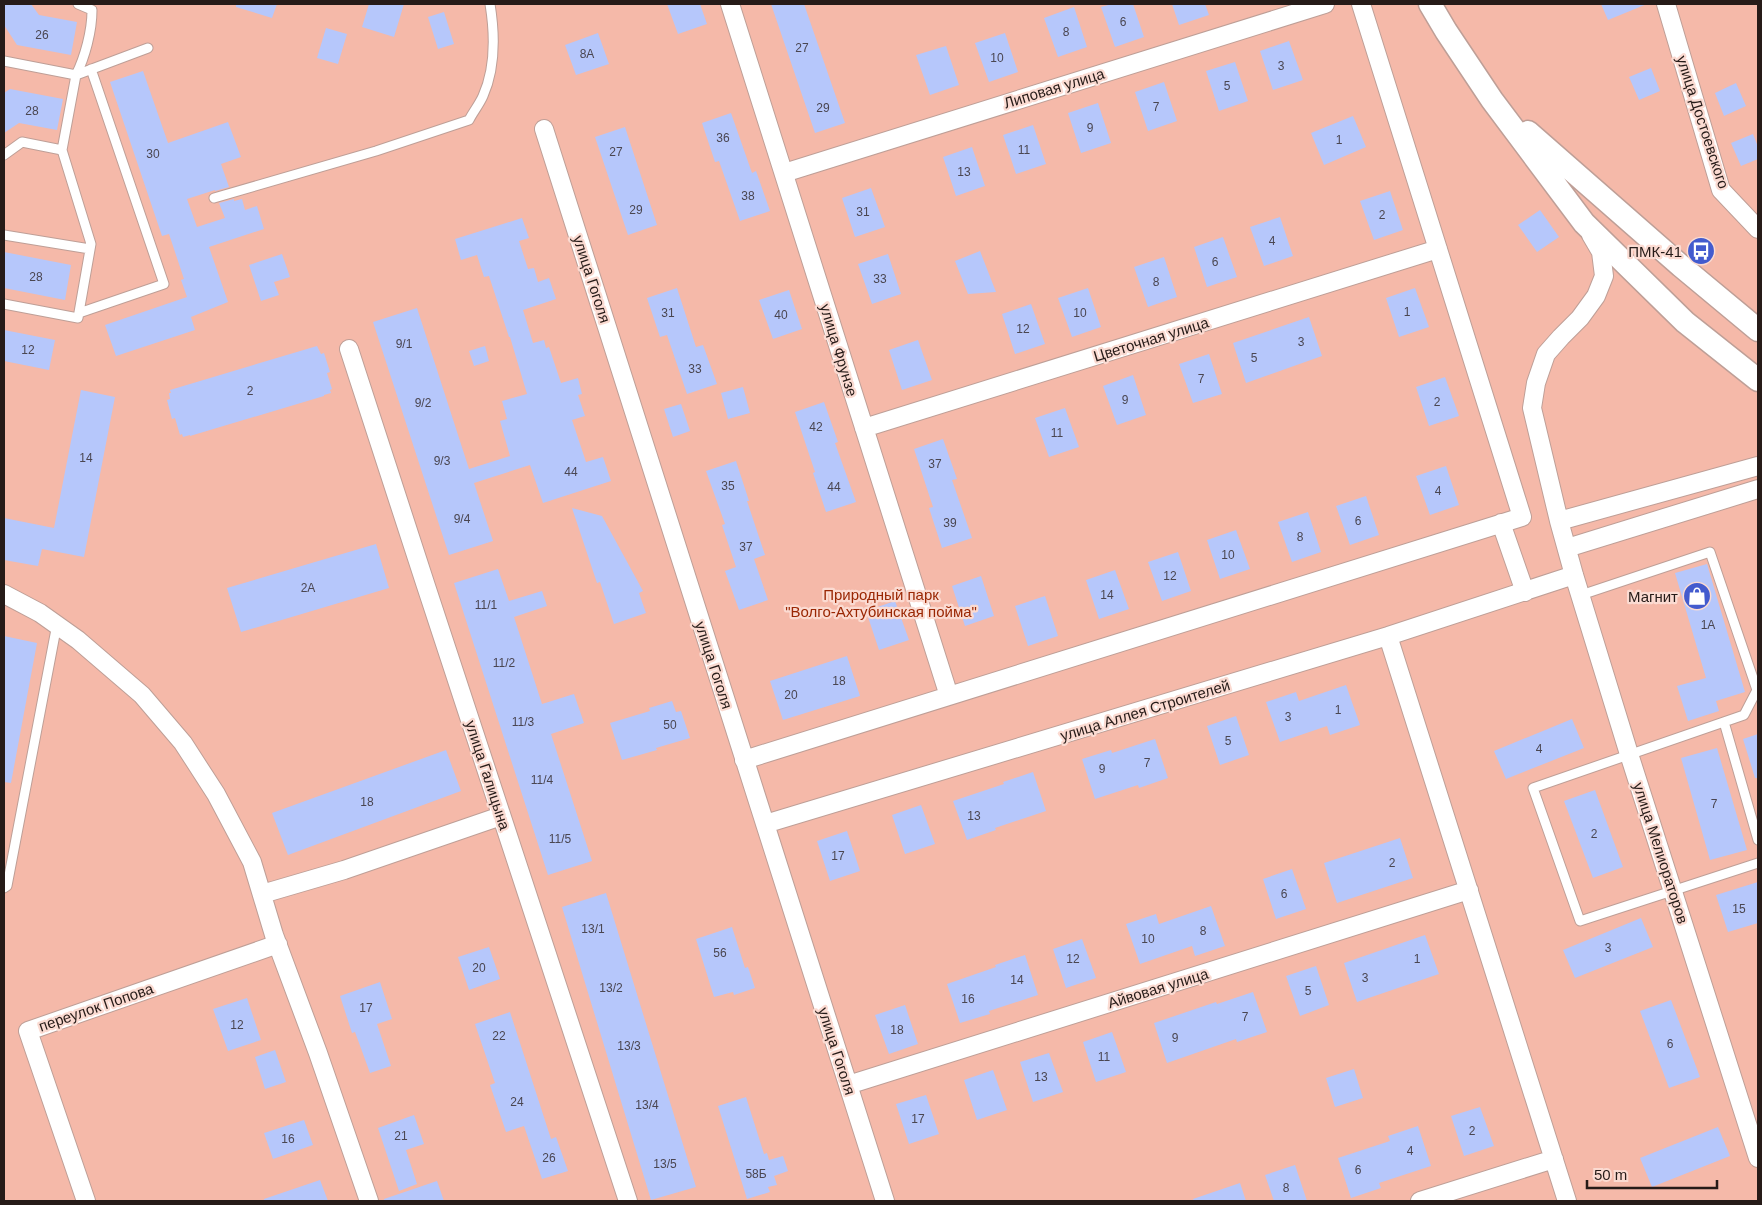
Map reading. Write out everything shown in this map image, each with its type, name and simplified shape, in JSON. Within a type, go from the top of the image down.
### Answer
[{"type":"street","name":"улица Фрунзе","points":[[730,4],[949,696]]},
{"type":"street","name":"Липовая улица","points":[[784,173],[1325,4]]},
{"type":"street","points":[[744,760],[1522,517],[1361,4]]},
{"type":"street","points":[[1430,4],[1492,100],[1584,223],[1685,322],[1758,380]]},
{"type":"street","name":"улица Достоевского","points":[[1666,4],[1720,190],[1758,229]]},
{"type":"street","points":[[1492,100],[1681,266],[1758,330]]},
{"type":"street","name":"улица Гоголя","points":[[544,129],[885,1201]]},
{"type":"street","name":"улица Мелиораторов","points":[[1584,223],[1601,252],[1604,276],[1596,296],[1580,318],[1546,354],[1536,383],[1532,408],[1574,575],[1758,1158]]},
{"type":"street","name":"Цветочная улица","points":[[864,428],[1438,249]]},
{"type":"street","name":"улица Галицына","points":[[349,349],[628,1201]]},
{"type":"street","points":[[1559,521],[1758,466]]},
{"type":"street","points":[[1567,548],[1758,490]]},
{"type":"street","points":[[1501,523],[1525,592]]},
{"type":"street","name":"улица Аллея Строителей","points":[[765,824],[1388,636],[1574,575]]},
{"type":"street","points":[[4,594],[57,624],[142,695],[182,743],[216,794],[252,862],[278,944],[369,1201]]},
{"type":"street","points":[[1388,636],[1568,1201]]},
{"type":"street","points":[[262,894],[344,870],[501,816]]},
{"type":"street","name":"Айвовая улица","points":[[848,1085],[1469,890]]},
{"type":"street","name":"переулок Попова","points":[[86,1201],[28,1031],[278,944]]},
{"type":"street","points":[[1420,1201],[1554,1159]]},
{"type":"lane","points":[[4,304],[78,318],[91,244],[62,150],[76,76],[82,64],[92,20],[92,10],[78,4]]},
{"type":"lane","points":[[214,198],[376,151],[469,120],[483,96],[492,64],[495,33],[490,4]]},
{"type":"lane","points":[[4,61],[76,76],[148,48]]},
{"type":"lane","points":[[4,70],[14,63]]},
{"type":"lane","points":[[78,313],[164,284],[92,69]]},
{"type":"lane","points":[[4,155],[22,142],[62,150]]},
{"type":"lane","points":[[4,235],[90,249]]},
{"type":"lane","points":[[1581,595],[1710,552],[1757,690],[1744,715],[1534,788],[1580,921],[1758,863]]},
{"type":"lane","points":[[4,888],[7,886],[57,624]]},
{"type":"lane","points":[[1724,722],[1758,840]]},
{"type":"green space","name":"Природный парк \"Волго-Ахтубинская пойма\"","points":[[4,4],[1758,4],[1758,1201],[4,1201]]},
{"type":"building","points":[[4,4],[31,4],[39,15],[77,22],[71,55],[17,45],[4,25]]},
{"type":"building","points":[[236,4],[277,4],[272,18],[236,7]]},
{"type":"building","points":[[369,4],[404,4],[394,37],[362,27]]},
{"type":"building","points":[[667,4],[700,4],[707,24],[678,34]]},
{"type":"building","points":[[771,4],[804,4],[845,123],[815,133]]},
{"type":"building","points":[[1112,4],[1133,4],[1144,37],[1115,47],[1101,7]]},
{"type":"building","points":[[1172,4],[1205,4],[1209,15],[1179,25]]},
{"type":"building","points":[[1601,4],[1647,4],[1608,20]]},
{"type":"building","points":[[1074,7],[1087,47],[1058,57],[1044,18]]},
{"type":"building","points":[[444,12],[454,44],[438,49],[428,17]]},
{"type":"building","points":[[326,28],[347,34],[338,64],[317,58]]},
{"type":"building","points":[[598,33],[609,64],[576,75],[565,45]]},
{"type":"building","points":[[1005,33],[1018,72],[989,82],[975,43]]},
{"type":"building","points":[[1289,41],[1303,80],[1273,90],[1260,51]]},
{"type":"building","points":[[946,46],[959,85],[930,95],[916,55]]},
{"type":"building","points":[[1235,62],[1248,101],[1219,111],[1206,71]]},
{"type":"building","points":[[1651,68],[1660,91],[1639,100],[1629,77]]},
{"type":"building","points":[[143,71],[168,143],[228,122],[241,157],[221,164],[229,187],[187,199],[197,227],[225,218],[219,203],[242,199],[245,210],[257,206],[264,229],[209,247],[228,302],[191,317],[195,330],[116,356],[105,325],[187,297],[181,280],[184,279],[169,234],[162,236],[110,82]]},
{"type":"building","points":[[1164,82],[1177,121],[1148,131],[1135,92]]},
{"type":"building","points":[[1736,83],[1746,106],[1724,116],[1715,93]]},
{"type":"building","points":[[10,89],[63,99],[57,130],[19,123],[4,133],[4,93]]},
{"type":"building","points":[[1098,103],[1111,143],[1081,153],[1068,113]]},
{"type":"building","points":[[731,113],[752,173],[756,171],[770,211],[740,221],[719,161],[715,162],[702,123]]},
{"type":"building","points":[[1353,116],[1366,147],[1324,165],[1311,133]]},
{"type":"building","points":[[1033,125],[1046,164],[1016,174],[1003,135]]},
{"type":"building","points":[[625,127],[657,225],[628,235],[595,137]]},
{"type":"building","points":[[1753,134],[1758,147],[1758,159],[1741,166],[1731,143]]},
{"type":"building","points":[[972,147],[985,186],[956,196],[943,157]]},
{"type":"building","points":[[871,188],[885,227],[855,237],[842,198]]},
{"type":"building","points":[[1390,191],[1403,230],[1374,240],[1360,201]]},
{"type":"building","points":[[1540,210],[1559,237],[1537,252],[1518,225]]},
{"type":"building","points":[[1280,217],[1293,256],[1264,266],[1250,227]]},
{"type":"building","points":[[522,218],[529,238],[519,241],[528,269],[534,268],[538,282],[549,278],[556,299],[523,310],[533,343],[544,340],[546,348],[549,347],[561,383],[578,378],[582,394],[578,395],[585,416],[572,420],[586,462],[603,457],[611,481],[543,503],[530,465],[474,483],[493,541],[449,555],[373,322],[417,308],[469,469],[510,456],[500,421],[507,419],[502,401],[527,394],[489,276],[484,277],[477,255],[461,260],[455,239]]},
{"type":"building","points":[[1223,237],[1237,277],[1207,287],[1194,247]]},
{"type":"building","points":[[980,251],[996,292],[968,294],[955,261]]},
{"type":"building","points":[[4,252],[71,265],[65,300],[4,288]]},
{"type":"building","points":[[282,254],[290,277],[274,282],[279,295],[261,301],[249,265]]},
{"type":"building","points":[[888,254],[901,294],[872,304],[858,264]]},
{"type":"building","points":[[1164,257],[1177,297],[1148,307],[1134,267]]},
{"type":"building","points":[[677,288],[696,347],[703,345],[717,384],[687,394],[667,335],[660,337],[647,298]]},
{"type":"building","points":[[1088,288],[1101,327],[1072,337],[1058,298]]},
{"type":"building","points":[[1415,288],[1429,327],[1399,337],[1386,298]]},
{"type":"building","points":[[789,290],[802,329],[773,339],[759,300]]},
{"type":"building","points":[[1031,304],[1045,344],[1015,354],[1002,314]]},
{"type":"building","points":[[1309,317],[1322,356],[1246,383],[1233,343]]},
{"type":"building","points":[[4,330],[55,340],[49,370],[4,361]]},
{"type":"building","points":[[918,340],[932,380],[902,390],[889,350]]},
{"type":"building","points":[[317,346],[321,354],[324,353],[330,372],[327,373],[332,389],[330,390],[331,393],[190,436],[183,437],[182,434],[180,435],[175,418],[172,419],[167,400],[170,399],[170,390]]},
{"type":"building","points":[[485,346],[489,361],[474,366],[469,351]]},
{"type":"building","points":[[1209,354],[1222,394],[1193,403],[1179,364]]},
{"type":"building","points":[[1133,375],[1146,415],[1117,425],[1103,386]]},
{"type":"building","points":[[1445,377],[1459,416],[1429,426],[1416,387]]},
{"type":"building","points":[[743,387],[750,413],[728,419],[721,393]]},
{"type":"building","points":[[81,390],[115,397],[84,557],[42,549],[38,566],[4,560],[4,518],[54,528]]},
{"type":"building","points":[[824,402],[838,442],[835,443],[856,502],[826,512],[795,412]]},
{"type":"building","points":[[681,404],[690,431],[673,437],[664,409]]},
{"type":"building","points":[[1065,408],[1079,447],[1049,457],[1035,418]]},
{"type":"building","points":[[943,439],[957,479],[952,480],[972,538],[942,548],[929,508],[933,507],[914,449]]},
{"type":"building","points":[[736,461],[765,555],[754,559],[768,600],[739,610],[725,571],[736,567],[722,525],[725,524],[706,471]]},
{"type":"building","points":[[1446,466],[1459,505],[1430,515],[1416,476]]},
{"type":"building","points":[[1366,496],[1379,535],[1350,545],[1336,506]]},
{"type":"building","points":[[572,508],[602,516],[643,591],[639,593],[646,613],[614,624],[600,582],[597,583]]},
{"type":"building","points":[[1308,512],[1321,552],[1292,562],[1278,522]]},
{"type":"building","points":[[1236,530],[1250,569],[1220,579],[1207,540]]},
{"type":"building","points":[[376,544],[389,588],[241,632],[227,588]]},
{"type":"building","points":[[1178,552],[1191,591],[1162,601],[1148,562]]},
{"type":"building","points":[[1707,564],[1745,692],[1716,701],[1719,711],[1688,721],[1677,686],[1706,678],[1675,573]]},
{"type":"building","points":[[498,569],[509,601],[542,591],[547,606],[514,617],[542,704],[574,694],[584,723],[551,734],[592,861],[548,875],[454,583]]},
{"type":"building","points":[[1115,570],[1129,609],[1099,619],[1086,580]]},
{"type":"building","points":[[981,576],[994,616],[965,626],[952,586]]},
{"type":"building","points":[[1045,596],[1058,636],[1028,646],[1015,606]]},
{"type":"building","points":[[895,601],[909,640],[879,650],[866,611]]},
{"type":"building","points":[[4,636],[37,643],[11,783],[4,782]]},
{"type":"building","points":[[847,656],[860,696],[783,720],[770,681]]},
{"type":"building","points":[[1346,685],[1360,725],[1330,735],[1327,726],[1280,742],[1266,702],[1296,692],[1299,701]]},
{"type":"building","points":[[672,701],[676,712],[681,711],[690,738],[622,760],[610,723],[650,711],[649,708]]},
{"type":"building","points":[[1236,716],[1249,755],[1220,765],[1207,726]]},
{"type":"building","points":[[1572,719],[1584,748],[1506,779],[1494,751]]},
{"type":"building","points":[[1758,734],[1758,778],[1755,778],[1743,739]]},
{"type":"building","points":[[1155,739],[1168,778],[1139,788],[1138,785],[1095,799],[1082,759],[1111,750],[1112,753]]},
{"type":"building","points":[[1717,748],[1747,850],[1710,860],[1681,758]]},
{"type":"building","points":[[446,750],[461,791],[288,855],[272,813]]},
{"type":"building","points":[[1033,772],[1046,811],[995,828],[996,830],[967,840],[953,801]]},
{"type":"building","points":[[1595,790],[1623,867],[1593,878],[1564,801]]},
{"type":"building","points":[[921,805],[935,844],[905,854],[892,815]]},
{"type":"building","points":[[847,831],[860,871],[830,881],[817,841]]},
{"type":"building","points":[[1400,838],[1413,878],[1337,903],[1324,863]]},
{"type":"building","points":[[1292,869],[1306,909],[1276,919],[1263,879]]},
{"type":"building","points":[[1758,882],[1758,923],[1728,932],[1716,895]]},
{"type":"building","points":[[606,893],[696,1187],[651,1200],[562,907]]},
{"type":"building","points":[[1211,906],[1225,946],[1195,956],[1192,946],[1140,964],[1126,924],[1156,914],[1159,924]]},
{"type":"building","points":[[1641,918],[1653,947],[1575,978],[1563,950]]},
{"type":"building","points":[[732,927],[745,968],[748,967],[755,988],[734,995],[733,992],[714,997],[696,939]]},
{"type":"building","points":[[1425,935],[1439,974],[1357,1002],[1344,963]]},
{"type":"building","points":[[1082,939],[1096,978],[1066,988],[1053,949]]},
{"type":"building","points":[[489,947],[500,979],[469,990],[458,957]]},
{"type":"building","points":[[1025,955],[1038,995],[989,1011],[990,1014],[960,1023],[947,984]]},
{"type":"building","points":[[1316,966],[1329,1005],[1300,1016],[1286,976]]},
{"type":"building","points":[[380,982],[392,1019],[377,1024],[391,1066],[370,1073],[355,1032],[352,1033],[340,996]]},
{"type":"building","points":[[1253,992],[1267,1032],[1237,1042],[1236,1039],[1167,1063],[1154,1023],[1216,1002],[1217,1004]]},
{"type":"building","points":[[247,998],[261,1040],[228,1051],[213,1009]]},
{"type":"building","points":[[1671,1000],[1700,1077],[1669,1088],[1640,1011]]},
{"type":"building","points":[[905,1005],[918,1044],[889,1054],[875,1015]]},
{"type":"building","points":[[510,1012],[551,1139],[556,1137],[568,1171],[542,1179],[524,1126],[506,1132],[490,1085],[495,1083],[475,1024]]},
{"type":"building","points":[[1112,1032],[1126,1072],[1096,1082],[1083,1042]]},
{"type":"building","points":[[275,1050],[286,1082],[265,1089],[255,1057]]},
{"type":"building","points":[[1049,1053],[1063,1092],[1033,1102],[1020,1062]]},
{"type":"building","points":[[1354,1069],[1363,1098],[1335,1107],[1326,1078]]},
{"type":"building","points":[[993,1070],[1007,1110],[977,1120],[964,1080]]},
{"type":"building","points":[[926,1095],[939,1134],[909,1144],[896,1104]]},
{"type":"building","points":[[746,1097],[764,1154],[767,1153],[769,1160],[783,1156],[788,1171],[774,1176],[777,1185],[768,1187],[770,1192],[747,1199],[718,1106]]},
{"type":"building","points":[[1480,1107],[1494,1146],[1464,1156],[1451,1116]]},
{"type":"building","points":[[414,1115],[424,1144],[406,1150],[417,1184],[399,1191],[378,1128]]},
{"type":"building","points":[[304,1120],[313,1145],[273,1159],[264,1133]]},
{"type":"building","points":[[1418,1126],[1431,1166],[1379,1183],[1381,1188],[1351,1198],[1338,1158],[1390,1141],[1388,1136]]},
{"type":"building","points":[[1718,1127],[1730,1156],[1652,1187],[1640,1158]]},
{"type":"building","points":[[1295,1165],[1307,1201],[1274,1201],[1265,1175]]},
{"type":"building","points":[[320,1180],[328,1201],[264,1201],[264,1199]]},
{"type":"building","points":[[437,1181],[444,1201],[384,1201],[384,1199]]},
{"type":"building","points":[[1240,1183],[1246,1201],[1194,1201],[1193,1199]]},
{"type":"place","name":"ПМК-41","points":[[1701,251]]},
{"type":"place","name":"Магнит","points":[[1697,596]]}]
